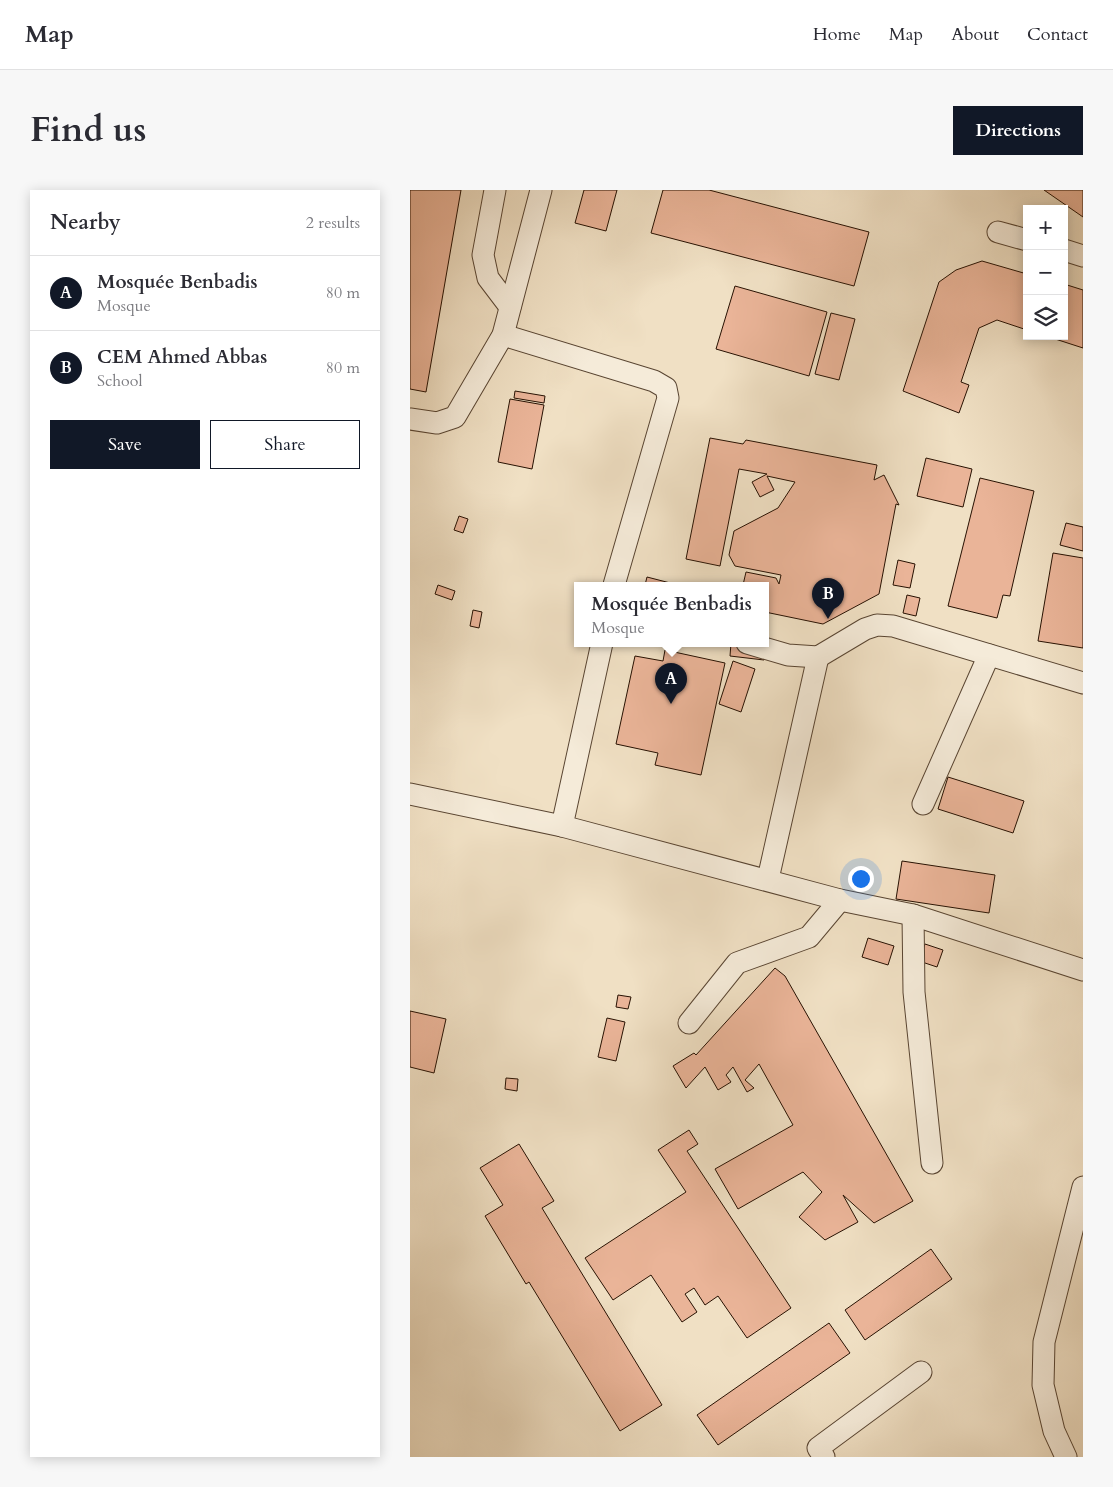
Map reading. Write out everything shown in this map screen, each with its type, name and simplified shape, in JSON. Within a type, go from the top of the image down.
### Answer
[{"type":"street","points":[[495,190],[482,255],[488,278],[510,307]]},
{"type":"street","points":[[410,419],[436,423],[455,416],[504,335],[541,190]]},
{"type":"street","points":[[998,232],[1023,239]]},
{"type":"street","points":[[1068,251],[1083,256]]},
{"type":"street","points":[[504,335],[654,381],[666,388],[668,398],[615,582]]},
{"type":"street","points":[[761,647],[788,655],[818,657],[839,643],[877,625],[893,626],[1083,683]]},
{"type":"street","points":[[562,826],[601,647]]},
{"type":"street","points":[[923,804],[989,655]]},
{"type":"street","points":[[768,879],[818,657]]},
{"type":"street","points":[[410,794],[562,826],[768,879],[840,900],[913,915],[1083,970]]},
{"type":"street","points":[[689,1023],[737,963],[809,937],[840,900]]},
{"type":"street","points":[[913,915],[914,992],[932,1163]]},
{"type":"street","points":[[1066,1457],[1054,1431],[1043,1385],[1044,1342],[1083,1187]]},
{"type":"street","points":[[824,1457],[818,1448],[920,1372]]},
{"type":"building","points":[[410,190],[461,190],[426,392],[410,389]]},
{"type":"building","points":[[584,190],[617,190],[606,231],[575,223]]},
{"type":"building","points":[[663,190],[709,190],[869,232],[854,286],[651,233]]},
{"type":"building","points":[[1044,190],[1083,190],[1083,217]]},
{"type":"building","points":[[982,261],[1023,273],[1023,329],[997,320],[979,328],[961,382],[969,385],[959,413],[903,391],[939,282],[956,270]]},
{"type":"building","points":[[1068,285],[1083,290],[1083,348],[1058,340],[1068,340]]},
{"type":"building","points":[[735,286],[827,312],[809,376],[716,349]]},
{"type":"building","points":[[831,313],[855,319],[839,380],[815,374]]},
{"type":"building","points":[[515,391],[545,396],[544,403],[514,398]]},
{"type":"building","points":[[510,399],[544,405],[532,469],[498,462]]},
{"type":"building","points":[[710,438],[743,444],[746,440],[877,465],[874,480],[884,475],[899,505],[896,504],[879,594],[823,624],[769,613],[769,582],[744,582],[746,572],[776,578],[779,584],[781,575],[735,566],[729,555],[734,531],[778,508],[795,482],[767,476],[774,490],[760,497],[752,482],[767,474],[739,469],[720,566],[686,559]]},
{"type":"building","points":[[926,458],[972,469],[963,507],[917,496]]},
{"type":"building","points":[[980,478],[1034,491],[1010,596],[1003,595],[997,618],[948,606]]},
{"type":"building","points":[[459,516],[468,519],[463,533],[454,530]]},
{"type":"building","points":[[1066,523],[1083,527],[1083,551],[1060,545]]},
{"type":"building","points":[[1053,553],[1083,558],[1083,648],[1038,641]]},
{"type":"building","points":[[898,560],[915,564],[910,588],[893,585]]},
{"type":"building","points":[[647,577],[666,582],[646,582]]},
{"type":"building","points":[[438,585],[455,591],[452,600],[435,594]]},
{"type":"building","points":[[907,595],[920,598],[916,616],[903,613]]},
{"type":"building","points":[[473,610],[482,612],[479,628],[470,626]]},
{"type":"building","points":[[731,647],[766,647],[764,660],[730,656]]},
{"type":"building","points":[[665,650],[725,663],[701,775],[655,765],[658,753],[616,744],[635,656],[663,661]]},
{"type":"building","points":[[733,661],[755,669],[741,712],[719,704]]},
{"type":"building","points":[[948,777],[1024,801],[1013,833],[938,809]]},
{"type":"building","points":[[902,861],[995,875],[989,913],[896,899]]},
{"type":"building","points":[[868,938],[894,946],[888,965],[862,957]]},
{"type":"building","points":[[925,944],[943,950],[937,967],[919,961]]},
{"type":"building","points":[[775,968],[785,976],[913,1201],[874,1223],[843,1195],[858,1222],[825,1240],[799,1217],[822,1192],[803,1172],[738,1209],[715,1169],[793,1125],[759,1064],[745,1080],[754,1088],[747,1092],[733,1067],[726,1075],[731,1082],[718,1090],[705,1067],[686,1088],[673,1066],[694,1053],[696,1055]]},
{"type":"building","points":[[618,995],[631,997],[628,1009],[616,1007]]},
{"type":"building","points":[[410,1011],[446,1019],[434,1073],[410,1067]]},
{"type":"building","points":[[607,1018],[625,1022],[616,1061],[598,1057]]},
{"type":"building","points":[[506,1078],[518,1079],[517,1091],[505,1089]]},
{"type":"building","points":[[689,1130],[698,1144],[687,1151],[791,1308],[747,1338],[718,1296],[705,1305],[694,1288],[685,1294],[697,1312],[682,1322],[651,1275],[613,1300],[585,1258],[686,1192],[658,1150]]},
{"type":"building","points":[[519,1144],[554,1201],[542,1208],[662,1405],[620,1431],[529,1282],[526,1284],[485,1216],[503,1205],[480,1168]]},
{"type":"building","points":[[931,1249],[952,1279],[865,1340],[845,1310]]},
{"type":"building","points":[[829,1323],[850,1353],[718,1445],[697,1415]]},
{"type":"place","name":"CEM Ahmed Abbas","points":[[828,619]]},
{"type":"place","name":"Mosquée Benbadis","points":[[671,704]]}]
